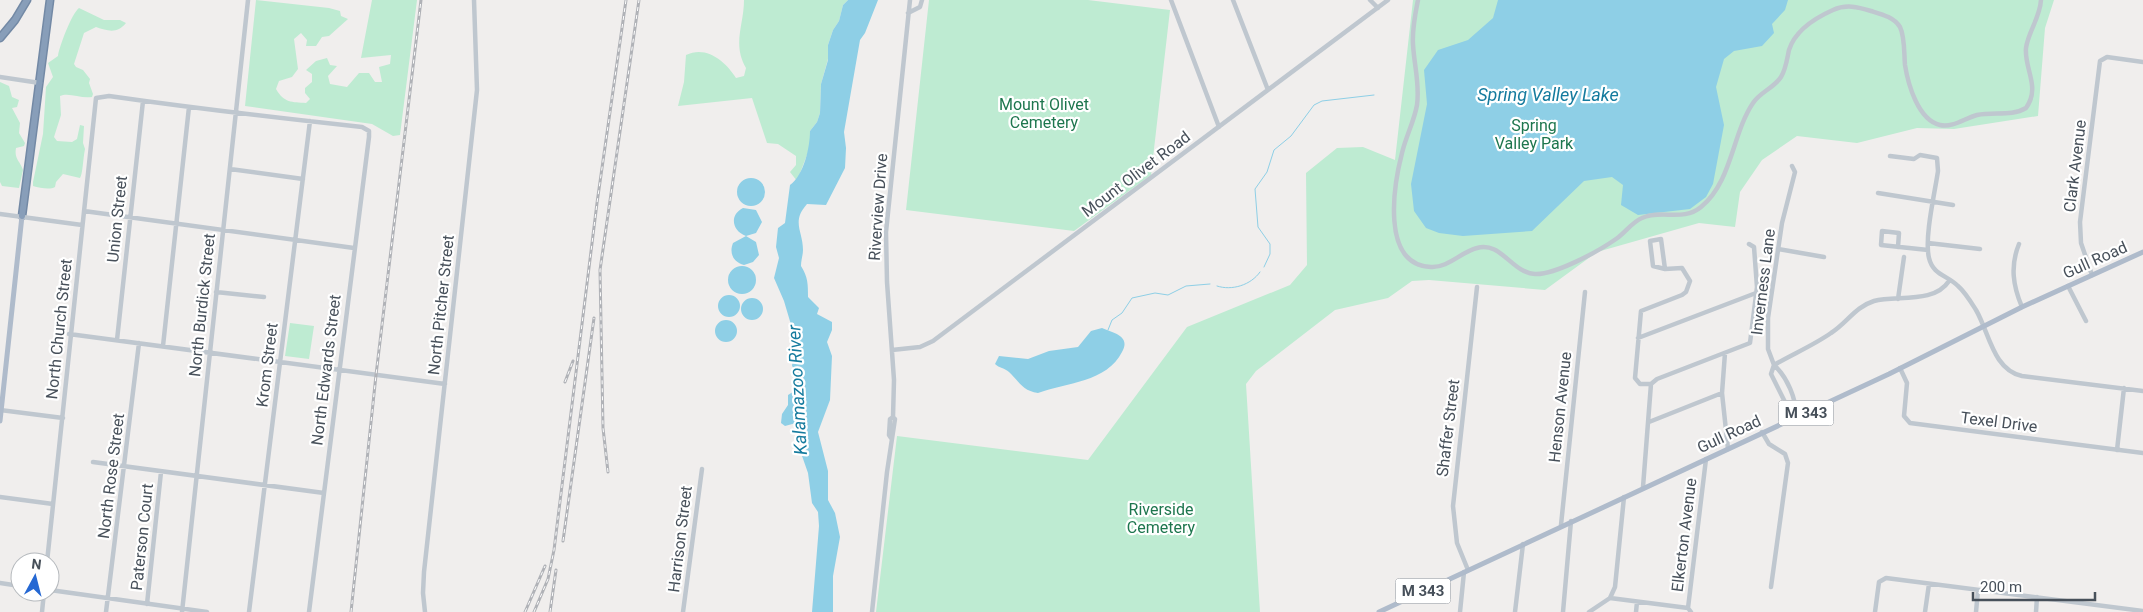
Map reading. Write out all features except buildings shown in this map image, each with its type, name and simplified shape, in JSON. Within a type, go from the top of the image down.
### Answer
[{"type":"highway","points":[[0,38],[15,20],[27,0]]},
{"type":"highway","points":[[22,216],[50,0]]},
{"type":"main road","points":[[0,421],[22,216]]},
{"type":"main road","name":"Gull Road","points":[[1379,612],[1561,525],[1796,418],[2022,307],[2143,252]]},
{"type":"street","name":"North Burdick Street","points":[[183,610],[248,0]]},
{"type":"street","name":"North Pitcher Street","points":[[425,612],[424,577],[477,90],[474,0]]},
{"type":"street","name":"Riverview Drive","points":[[872,612],[891,438],[889,435],[890,424],[893,417],[892,350],[887,282],[886,232],[910,0]]},
{"type":"street","points":[[908,13],[920,7],[922,0]]},
{"type":"street","points":[[1171,0],[1219,128]]},
{"type":"street","points":[[1234,0],[1268,90]]},
{"type":"street","points":[[1370,0],[1378,8]]},
{"type":"street","name":"Mount Olivet Road","points":[[892,350],[920,347],[933,342],[1388,0]]},
{"type":"street","points":[[1418,0],[1412,29],[1417,101],[1399,168],[1394,220],[1398,242],[1410,258],[1423,266],[1441,265],[1472,249],[1484,247],[1497,251],[1518,269],[1536,274],[1558,269],[1604,246],[1641,218],[1686,214],[1701,207],[1715,190],[1752,104],[1782,76],[1790,48],[1799,34],[1812,22],[1828,12],[1841,7],[1856,7],[1880,13],[1896,23],[1901,32],[1909,84],[1920,107],[1931,121],[1946,126],[1975,115],[2014,113],[2026,108],[2033,88],[2026,45],[2040,14],[2041,0]]},
{"type":"street","name":"Clark Avenue","points":[[2092,275],[2081,243],[2080,222],[2101,59],[2110,58],[2143,62]]},
{"type":"street","points":[[0,77],[40,83]]},
{"type":"street","name":"North Church Street","points":[[48,552],[63,418],[69,334],[96,98],[104,96],[143,101]]},
{"type":"street","points":[[143,101],[310,121]]},
{"type":"street","name":"Union Street","points":[[117,340],[143,101]]},
{"type":"street","points":[[163,346],[189,107]]},
{"type":"street","name":"North Edwards Street","points":[[309,612],[369,131],[362,127],[310,121]]},
{"type":"street","name":"Krom Street","points":[[250,612],[310,121]]},
{"type":"street","points":[[1890,156],[1914,158],[1920,154],[1937,158],[1934,202],[1928,243],[1928,250],[1934,269],[1962,290],[1985,326],[1999,360],[2008,370],[2017,375],[2143,391]]},
{"type":"street","name":"Inverness Lane","points":[[1792,166],[1795,172],[1778,249],[1767,336],[1774,365],[1772,374],[1790,412],[1796,418]]},
{"type":"street","points":[[230,169],[303,179]]},
{"type":"street","points":[[1878,193],[1953,205]]},
{"type":"street","points":[[84,211],[354,248]]},
{"type":"street","points":[[0,214],[82,225]]},
{"type":"street","points":[[1898,247],[1899,233],[1882,231],[1881,245],[1898,247],[1928,250]]},
{"type":"street","points":[[1665,269],[1661,239],[1650,241],[1653,266],[1665,269],[1682,268],[1687,274],[1689,285],[1686,292],[1678,298],[1641,311],[1635,378],[1642,384],[1651,384],[1657,379],[1750,343],[1756,293],[1754,247],[1749,244]]},
{"type":"street","points":[[1928,243],[1980,249]]},
{"type":"street","points":[[2019,244],[2013,278],[2015,291],[2022,307]]},
{"type":"street","points":[[1778,249],[1824,257]]},
{"type":"street","points":[[1898,298],[1904,257]]},
{"type":"street","points":[[1796,418],[1797,407],[1781,372],[1774,365],[1831,334],[1861,306],[1874,301],[1936,292],[1946,286],[1949,281]]},
{"type":"street","points":[[2068,286],[2086,321]]},
{"type":"street","name":"Shaffer Street","points":[[1466,571],[1457,543],[1453,520],[1453,498],[1477,287]]},
{"type":"street","points":[[216,292],[264,297]]},
{"type":"street","name":"Henson Avenue","points":[[1561,525],[1585,292]]},
{"type":"street","points":[[1638,338],[1756,293]]},
{"type":"street","points":[[69,334],[444,384]]},
{"type":"street","name":"North Rose Street","points":[[106,612],[139,343]]},
{"type":"street","points":[[1723,354],[1722,393],[1728,449]]},
{"type":"street","name":"Texel Drive","points":[[1900,368],[1907,383],[1904,416],[1910,423],[2143,453]]},
{"type":"street","points":[[1643,488],[1651,384]]},
{"type":"street","points":[[2117,450],[2124,388]]},
{"type":"street","points":[[1649,422],[1722,393]]},
{"type":"street","points":[[1,410],[63,418]]},
{"type":"street","points":[[1762,432],[1769,444],[1785,454],[1788,463],[1771,587]]},
{"type":"street","name":"Elkerton Avenue","points":[[1690,610],[1706,459]]},
{"type":"street","points":[[93,462],[324,493]]},
{"type":"street","name":"Harrison Street","points":[[683,612],[702,469]]},
{"type":"street","name":"Paterson Court","points":[[147,604],[161,472]]},
{"type":"street","points":[[1589,612],[1610,598],[1615,587],[1624,496]]},
{"type":"street","points":[[0,497],[53,504]]},
{"type":"street","points":[[1563,612],[1571,521]]},
{"type":"street","points":[[1515,612],[1524,544]]},
{"type":"street","points":[[1460,612],[1466,571]]},
{"type":"street","points":[[1875,612],[1879,582],[1886,578],[2143,611]]},
{"type":"street","points":[[1925,612],[1929,584]]},
{"type":"street","points":[[1976,612],[1978,590]]},
{"type":"street","points":[[60,592],[207,612]]},
{"type":"street","points":[[2036,612],[2037,597]]},
{"type":"street","points":[[1610,598],[1690,610]]},
{"type":"street","points":[[1636,612],[1637,602]]},
{"type":"street","points":[[2098,605],[2098,612]]},
{"type":"green space","points":[[256,0],[329,8],[340,11],[341,16],[348,19],[329,36],[322,37],[316,46],[306,46],[307,40],[301,33],[294,39],[298,69],[292,77],[279,81],[276,89],[285,99],[292,102],[306,103],[310,99],[305,93],[305,88],[312,82],[312,74],[306,70],[316,61],[327,58],[330,65],[337,66],[328,76],[330,84],[347,87],[359,73],[369,73],[375,82],[382,82],[379,67],[390,64],[391,55],[361,58],[372,0],[417,0],[400,135],[393,136],[372,124],[245,106]]},
{"type":"green space","points":[[744,0],[848,0],[843,5],[839,21],[833,30],[828,45],[828,59],[821,84],[820,113],[817,122],[810,131],[810,147],[797,181],[790,172],[796,165],[796,156],[778,144],[767,143],[752,98],[678,106],[684,82],[686,55],[694,52],[708,54],[727,66],[736,78],[744,76],[746,68],[739,43]]},
{"type":"green space","name":"Mount Olivet Cemetery","points":[[929,0],[1088,0],[1170,10],[1151,175],[1074,231],[906,210]]},
{"type":"green space","points":[[1413,0],[2054,0],[2045,28],[2038,116],[1954,129],[1917,128],[1857,143],[1797,136],[1762,160],[1740,192],[1735,227],[1699,223],[1597,252],[1545,290],[1429,280],[1412,281],[1388,298],[1335,310],[1256,371],[1246,384],[1260,612],[876,612],[897,436],[1088,460],[1187,327],[1290,285],[1307,265],[1306,173],[1337,148],[1363,147],[1395,160]]},
{"type":"green space","points":[[79,8],[104,20],[120,20],[126,23],[116,30],[96,27],[84,33],[74,64],[83,70],[90,79],[92,97],[60,96],[61,115],[54,137],[57,141],[72,142],[77,139],[80,125],[84,126],[83,143],[85,149],[80,178],[63,174],[53,188],[36,187],[33,186],[33,182],[43,134],[46,87],[53,77],[48,63],[58,56],[66,31]]},
{"type":"green space","points":[[0,82],[9,86],[12,97],[19,100],[17,107],[12,108],[20,123],[19,133],[25,143],[24,146],[16,148],[17,157],[23,170],[19,188],[2,186],[0,182]]},
{"type":"green space","points":[[290,323],[314,326],[309,359],[285,356]]},
{"type":"water","name":"Kalamazoo River","points":[[848,0],[878,0],[865,33],[860,40],[844,132],[846,148],[845,168],[826,205],[807,204],[802,210],[799,221],[803,243],[801,266],[807,281],[808,297],[819,308],[817,314],[832,322],[832,330],[827,342],[832,356],[830,400],[818,432],[828,471],[828,500],[835,513],[840,537],[833,576],[833,612],[812,612],[819,526],[818,512],[812,503],[808,473],[801,453],[803,431],[796,423],[785,426],[781,423],[782,414],[788,405],[788,395],[796,390],[795,382],[800,375],[792,366],[794,347],[792,328],[784,301],[774,278],[779,258],[776,247],[778,228],[785,223],[790,185],[799,175],[802,168],[809,145],[810,131],[817,122],[820,113],[821,84],[828,60],[828,45],[833,30],[839,21],[843,5]]},
{"type":"water","name":"Spring Valley Lake","points":[[1498,0],[1788,0],[1785,10],[1772,24],[1774,33],[1762,46],[1734,51],[1724,59],[1716,87],[1724,125],[1713,184],[1706,197],[1690,209],[1638,215],[1621,205],[1623,185],[1612,177],[1584,181],[1532,231],[1463,236],[1439,233],[1426,228],[1414,211],[1411,184],[1427,104],[1424,70],[1438,50],[1468,40],[1493,18]]},
{"type":"water","points":[[751,178],[761,182],[765,192],[761,202],[751,206],[741,202],[737,192],[741,182]]},
{"type":"water","points":[[743,208],[756,210],[762,222],[756,233],[746,236],[741,234],[735,227],[734,219]]},
{"type":"water","points":[[746,236],[756,242],[759,255],[753,262],[744,265],[737,262],[731,250],[733,243]]},
{"type":"water","points":[[742,266],[752,270],[756,280],[752,290],[742,294],[732,290],[728,280],[732,270]]},
{"type":"water","points":[[729,295],[737,298],[740,306],[737,314],[729,317],[721,314],[718,306],[721,298]]},
{"type":"water","points":[[752,298],[760,301],[763,309],[760,317],[752,320],[744,317],[741,309],[744,301]]},
{"type":"water","points":[[726,320],[734,323],[737,331],[734,339],[726,342],[718,339],[715,331],[718,323]]},
{"type":"water","points":[[1102,328],[1120,336],[1123,339],[1124,347],[1115,362],[1106,370],[1085,380],[1038,393],[1024,388],[1007,371],[995,364],[999,356],[1028,359],[1049,351],[1078,347],[1091,331]]},
{"type":"waterway","points":[[1264,267],[1270,254],[1270,244],[1258,227],[1255,189],[1267,172],[1274,150],[1291,136],[1314,105],[1322,101],[1374,95]]},
{"type":"waterway","points":[[1217,286],[1229,288],[1241,286],[1252,280],[1260,272]]},
{"type":"waterway","points":[[1108,330],[1112,320],[1122,313],[1132,298],[1155,293],[1168,295],[1186,286],[1210,284]]},
{"type":"railway","points":[[351,612],[376,375],[421,0]]},
{"type":"railway","points":[[534,612],[548,579],[554,550],[597,203],[626,0]]},
{"type":"railway","points":[[608,472],[603,428],[600,270],[639,0]]},
{"type":"railway","points":[[563,541],[594,318]]},
{"type":"railway","points":[[565,382],[573,361]]},
{"type":"railway","points":[[525,612],[545,566]]},
{"type":"railway","points":[[550,612],[556,570]]},
{"type":"park label","name":"Spring Valley Park","points":[[1534,134]]},
{"type":"park label","name":"Riverside Cemetery","points":[[1161,518]]}]
